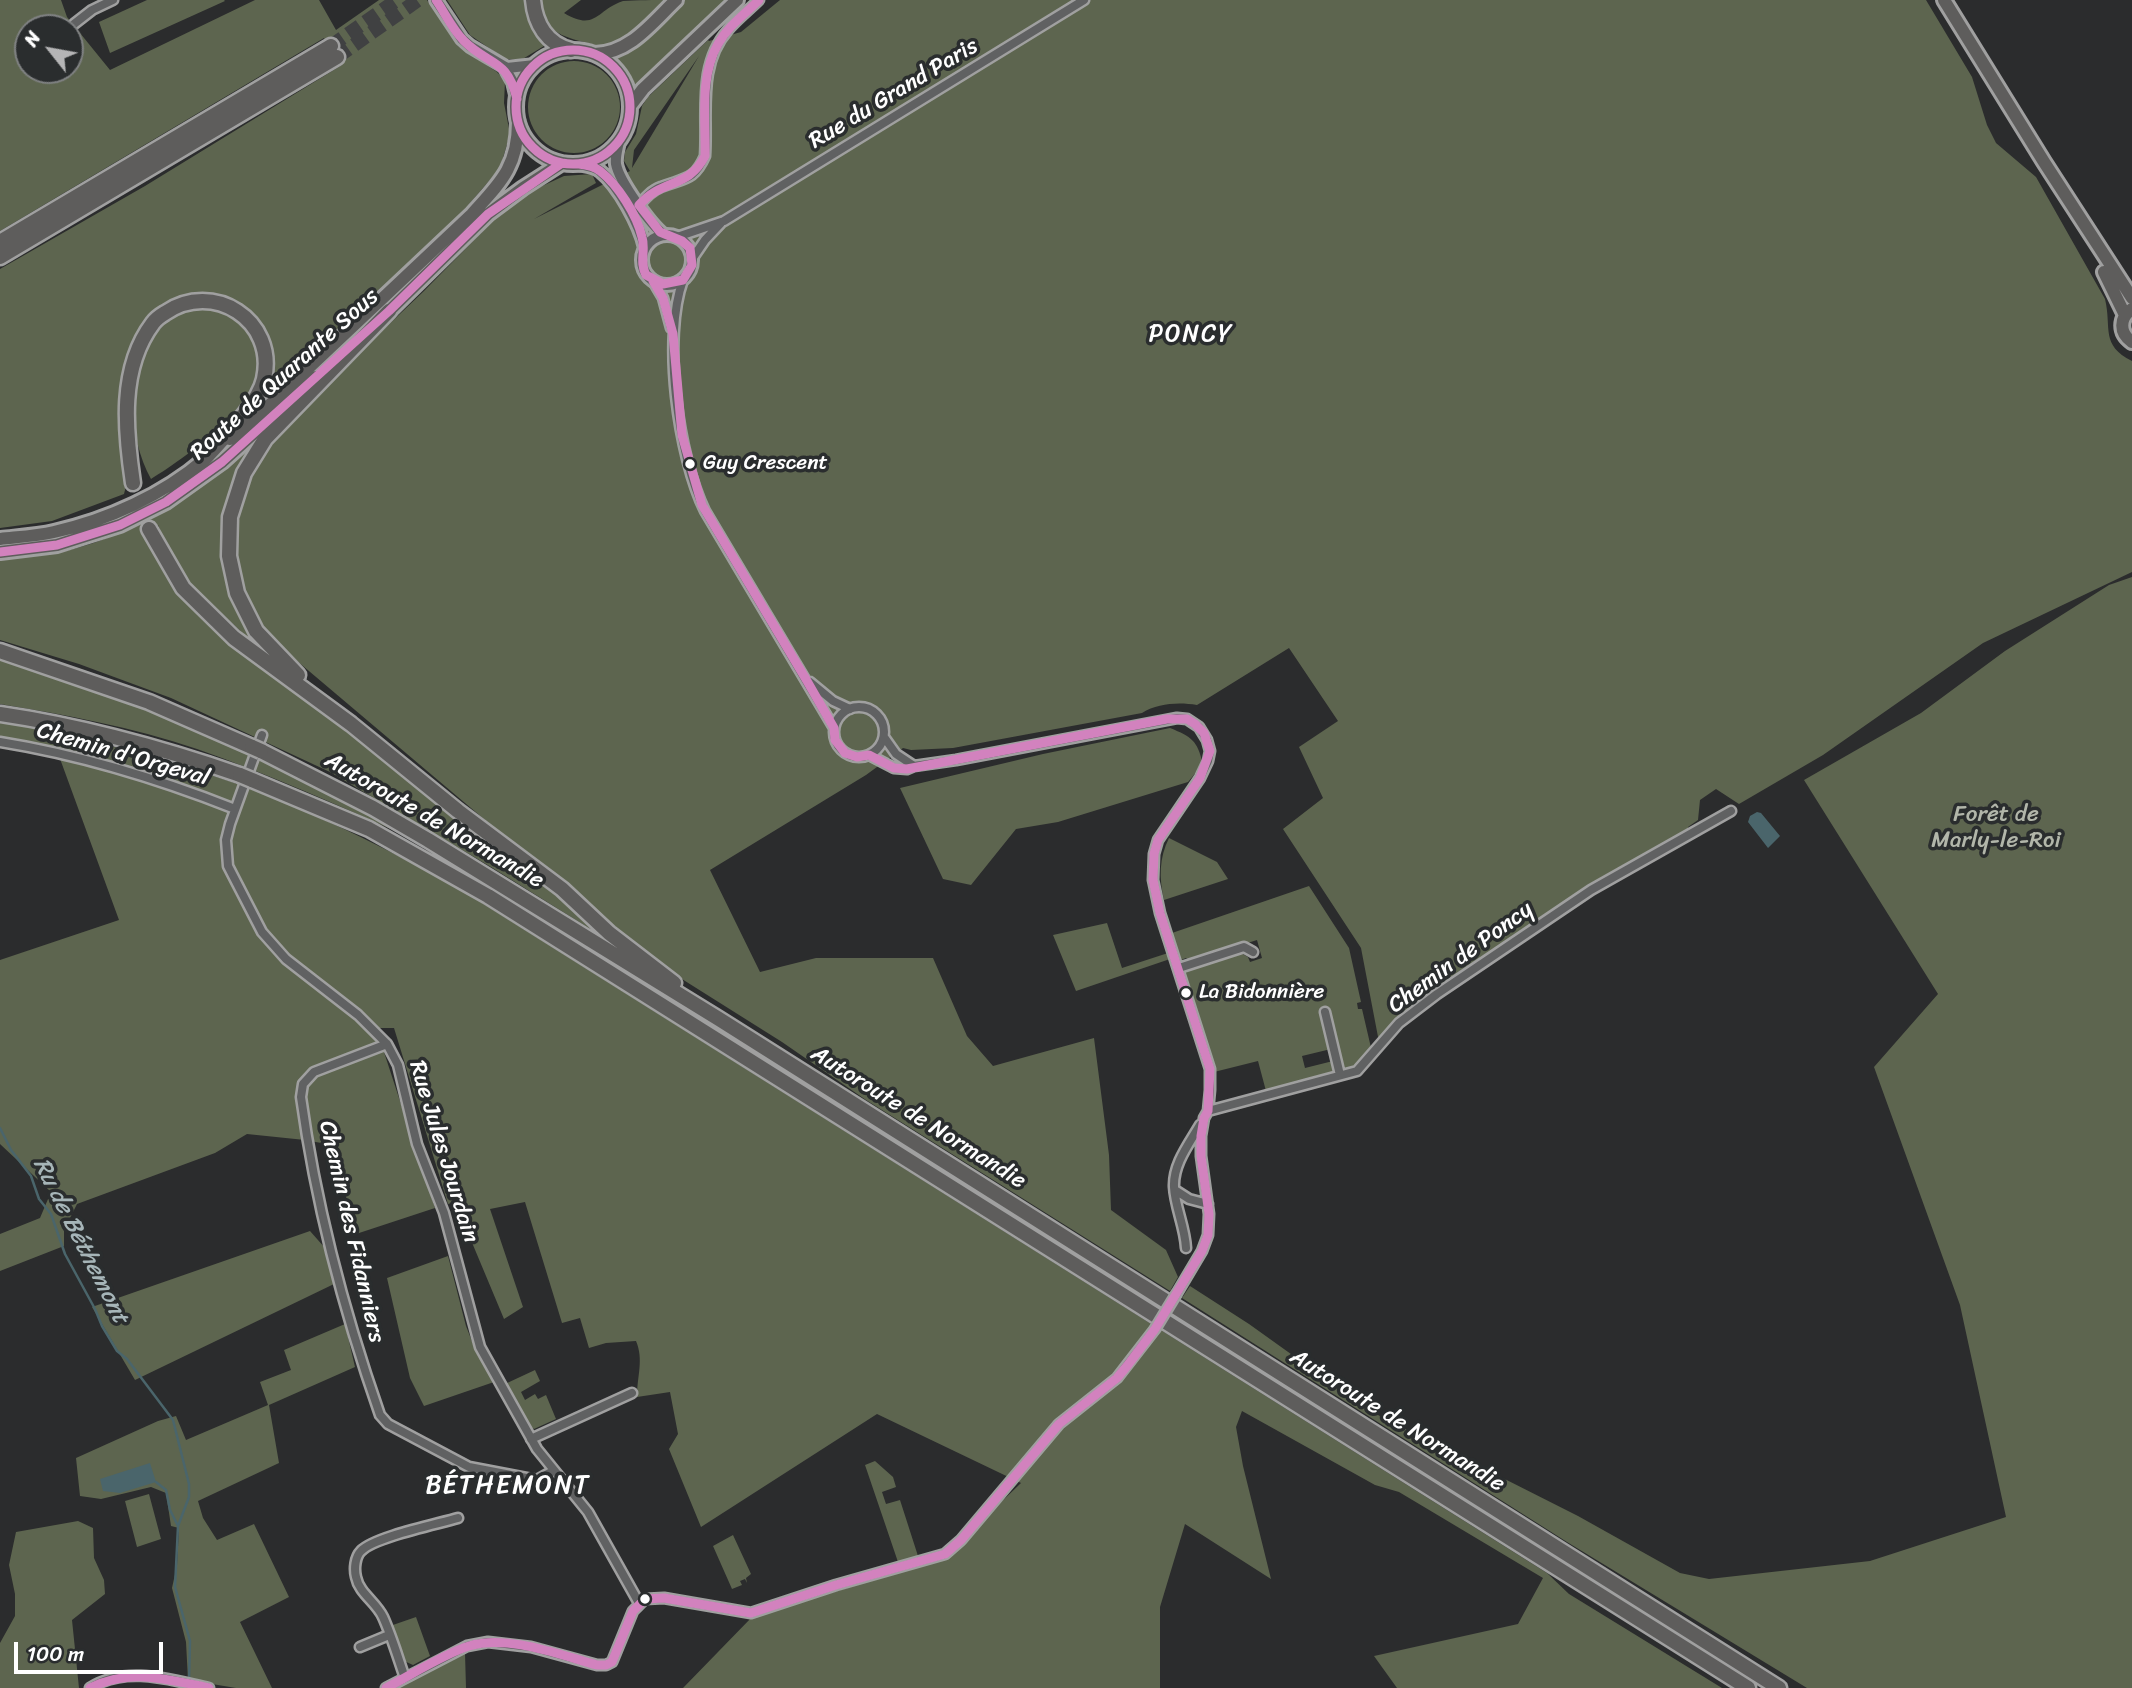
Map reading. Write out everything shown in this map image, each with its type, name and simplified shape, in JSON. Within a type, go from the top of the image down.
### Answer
[{"type":"highway","points":[[533,0],[538,23],[547,37],[560,47],[571,50]]},
{"type":"highway","points":[[0,242],[334,51],[0,257]]},
{"type":"highway","points":[[133,483],[126,440],[132,364],[154,320],[175,306],[196,300],[219,303],[240,312],[256,328],[265,350],[264,379],[256,397],[200,464]]},
{"type":"highway","points":[[389,311],[265,439],[244,473],[230,517],[229,556],[237,593],[256,631],[286,664],[351,723],[458,811],[562,889],[628,948],[719,1019]]},
{"type":"highway","points":[[149,529],[183,588],[234,638],[351,723]]},
{"type":"highway","name":"Autoroute de Normandie","points":[[0,651],[149,702],[256,749],[373,808],[428,840],[719,1019],[1779,1688]]},
{"type":"highway","name":"Autoroute de Normandie","points":[[0,714],[124,739],[246,777],[369,829],[488,896],[1748,1688]]},
{"type":"main road","points":[[535,65],[548,56],[571,50],[595,54],[614,52],[625,46],[676,0]]},
{"type":"main road","points":[[630,106],[643,89],[737,0]]},
{"type":"main road","points":[[1944,0],[2043,162],[2132,298]]},
{"type":"main road","points":[[518,122],[534,149],[545,157],[562,163],[579,164],[603,156],[619,141],[628,123],[630,106],[620,75],[609,63],[595,54]]},
{"type":"main road","name":"Route de Quarante Sous","points":[[0,539],[54,532],[111,514],[149,497],[200,464],[272,402],[472,214],[500,184],[509,169],[518,143],[517,99],[525,77],[535,65]]},
{"type":"main road","points":[[2043,162],[2115,292],[2129,312],[2122,320],[2123,332],[2132,342]]},
{"type":"main road","name":"Route de Quarante Sous","points":[[0,552],[57,545],[120,525],[166,502],[222,462],[389,311],[488,214],[562,163]]},
{"type":"street","points":[[84,16],[113,0]]},
{"type":"street","points":[[436,0],[457,32],[470,46],[505,68],[513,82],[517,99]]},
{"type":"street","points":[[639,205],[656,189],[683,180],[700,167],[705,156],[706,80],[712,57],[727,30],[759,0]]},
{"type":"street","name":"Rue du Grand Paris","points":[[677,237],[723,221],[1084,0]]},
{"type":"street","points":[[505,68],[535,65]]},
{"type":"street","points":[[619,141],[616,158],[619,172],[639,205],[654,227],[664,235],[677,237],[689,248],[692,259],[690,271],[683,280],[677,297],[673,334]]},
{"type":"street","points":[[579,164],[598,169],[608,179],[638,225],[645,248]]},
{"type":"street","name":"Rue du Grand Paris","points":[[692,259],[723,221]]},
{"type":"street","points":[[664,235],[651,241],[645,248],[643,268],[663,298],[673,334],[682,435],[702,505],[807,681],[834,728],[835,740],[845,753],[857,757],[869,755],[876,751],[884,737],[884,728],[876,714],[863,707],[850,709],[839,716],[834,728]]},
{"type":"street","points":[[653,281],[666,286],[683,280]]},
{"type":"street","points":[[807,681],[833,701],[850,709]]},
{"type":"street","points":[[386,1688],[467,1646],[488,1642],[531,1647],[597,1665],[606,1665],[612,1661],[639,1603],[645,1599],[664,1598],[751,1613],[945,1554],[961,1541],[1059,1424],[1117,1378],[1155,1329],[1202,1251],[1208,1235],[1208,1204],[1201,1156],[1210,1069],[1156,897],[1154,854],[1162,832],[1200,778],[1210,751],[1199,727],[1187,719],[1177,718],[956,760],[914,765],[906,769],[894,768],[869,755]]},
{"type":"street","name":"Rue Jules Jourdain","points":[[262,735],[226,840],[228,866],[262,932],[286,959],[358,1015],[387,1044],[406,1093],[417,1144],[444,1213],[480,1347],[531,1439],[553,1471],[588,1512],[639,1603]]},
{"type":"street","points":[[884,737],[896,754],[914,765]]},
{"type":"street","name":"Chemin d'Orgeval","points":[[0,742],[52,750],[153,779],[235,809]]},
{"type":"street","name":"Chemin de Poncy","points":[[1206,1114],[1357,1071],[1399,1023],[1437,994],[1591,890],[1731,811]]},
{"type":"street","points":[[1179,968],[1244,947],[1253,952]]},
{"type":"street","points":[[1325,1012],[1340,1075]]},
{"type":"street","name":"Chemin des Fidanniers","points":[[387,1044],[314,1072],[303,1084],[301,1097],[328,1239],[354,1339],[380,1415],[388,1424],[469,1467],[537,1480],[553,1471]]},
{"type":"street","points":[[1186,1248],[1175,1190],[1179,1163],[1206,1114]]},
{"type":"street","points":[[1175,1190],[1189,1199],[1208,1204]]},
{"type":"street","points":[[531,1439],[632,1393]]},
{"type":"street","points":[[405,1678],[382,1614],[361,1590],[355,1564],[359,1553],[386,1539],[458,1518]]},
{"type":"street","points":[[360,1647],[389,1634]]},
{"type":"street","points":[[90,1688],[115,1677],[134,1675],[209,1688]]},
{"type":"green space","points":[[0,0],[61,0],[66,14],[14,14],[14,84],[84,84],[84,38],[110,70],[255,0],[319,0],[336,30],[379,0],[427,0],[458,46],[497,72],[505,81],[504,103],[510,134],[500,168],[459,216],[267,397],[271,370],[269,344],[263,330],[243,308],[215,295],[200,294],[184,295],[164,304],[152,315],[133,344],[127,366],[123,398],[127,482],[124,494],[52,521],[0,528],[0,269],[145,186],[342,65],[324,38],[0,231]]},
{"type":"green space","points":[[147,0],[225,1],[110,53],[99,22]]},
{"type":"green space","points":[[447,0],[527,0],[530,20],[544,46],[521,60],[505,59],[470,35]]},
{"type":"green space","points":[[541,0],[581,0],[564,13],[590,20],[623,1],[668,0],[631,36],[615,46],[607,47],[570,38],[555,31],[545,19]]},
{"type":"green space","points":[[684,0],[730,0],[636,88],[628,73],[615,59],[631,51]]},
{"type":"green space","points":[[780,0],[1926,0],[1972,77],[1987,125],[1996,143],[2036,177],[2105,299],[2111,342],[2115,349],[2132,361],[2132,572],[1983,643],[1823,755],[1739,804],[1716,789],[1700,800],[1698,820],[1688,827],[1688,831],[1449,982],[1379,1042],[1361,948],[1283,829],[1323,798],[1299,747],[1338,721],[1289,648],[1197,705],[1162,705],[1142,713],[953,748],[903,748],[866,775],[710,870],[760,972],[816,958],[933,958],[967,1036],[993,1066],[1094,1038],[1109,1155],[1111,1210],[1166,1250],[1178,1277],[1170,1291],[866,1100],[782,1042],[666,969],[627,940],[290,655],[263,627],[250,608],[242,589],[236,541],[240,513],[250,475],[276,432],[494,220],[525,194],[564,176],[592,174],[596,183],[534,219],[630,171],[624,161],[625,152],[636,134],[642,106],[648,97],[708,40],[741,32]],"holes":[[[699,56],[632,168],[634,150]]]},
{"type":"green space","points":[[574,61],[592,64],[607,74],[617,89],[620,107],[617,125],[607,140],[592,150],[574,153],[556,150],[541,140],[531,125],[528,107],[531,89],[541,74],[556,64]]},
{"type":"green space","points":[[210,306],[234,318],[252,338],[259,358],[256,378],[228,419],[187,455],[151,479],[143,462],[134,425],[134,387],[138,369],[155,335],[172,317],[178,312]]},
{"type":"green space","points":[[257,439],[239,468],[232,486],[222,553],[264,648],[263,652],[187,581],[168,551],[158,525],[146,531],[160,558],[244,651],[556,891],[608,940],[330,772],[171,698],[79,664],[0,640],[0,558],[38,556],[73,549],[140,523],[201,485]]},
{"type":"green space","name":"Forêt de Marly-le-Roi","points":[[2132,577],[2132,1688],[1807,1688],[1567,1542],[1182,1298],[1190,1286],[1249,1324],[1372,1412],[1578,1516],[1680,1573],[1709,1579],[1870,1561],[2006,1517],[1960,1305],[1874,1067],[1938,994],[1804,780],[1921,713],[2005,651],[2109,585]]},
{"type":"green space","points":[[0,657],[143,708],[248,751],[316,784],[413,839],[279,780],[173,741],[74,717],[0,704]]},
{"type":"green space","points":[[0,723],[29,726],[114,747],[232,782],[328,822],[452,884],[1547,1573],[1569,1594],[1722,1688],[1397,1688],[1374,1656],[1518,1624],[1543,1578],[1399,1492],[1375,1485],[1242,1411],[1236,1427],[1271,1579],[1185,1524],[1160,1607],[1160,1688],[683,1688],[752,1617],[942,1559],[1021,1483],[877,1414],[701,1527],[669,1449],[678,1434],[670,1392],[637,1397],[640,1362],[636,1341],[606,1343],[589,1348],[580,1318],[562,1323],[525,1202],[490,1209],[523,1307],[504,1319],[455,1202],[448,1204],[394,1028],[380,1028],[382,1046],[435,1208],[356,1234],[332,1145],[247,1134],[215,1153],[77,1204],[64,1230],[64,1246],[0,1271],[0,1234],[40,1218],[51,1192],[0,1144],[0,960],[119,920],[59,756],[0,745]]},
{"type":"green space","points":[[1170,728],[1192,740],[1201,756],[1203,764],[1188,782],[1058,822],[1016,829],[971,885],[943,879],[900,788],[1043,754]]},
{"type":"green space","points":[[1169,838],[1217,862],[1228,879],[1164,900],[1161,868]]},
{"type":"green space","points":[[1309,886],[1349,948],[1361,1002],[1357,1003],[1358,1009],[1362,1009],[1372,1052],[1354,1069],[1342,1072],[1329,1015],[1331,1011],[1324,1007],[1319,1014],[1323,1016],[1331,1049],[1302,1056],[1305,1068],[1333,1061],[1336,1073],[1266,1091],[1258,1061],[1214,1072],[1184,970],[1239,952],[1248,957],[1250,962],[1262,958],[1257,940],[1191,961],[1186,958],[1181,960],[1172,933]]},
{"type":"green space","points":[[1107,923],[1122,968],[1168,953],[1170,959],[1076,991],[1053,935]]},
{"type":"green space","points":[[310,1231],[325,1248],[334,1284],[135,1380],[92,1307]]},
{"type":"green space","points":[[448,1256],[466,1326],[477,1354],[494,1382],[424,1406],[410,1378],[387,1278]]},
{"type":"green space","points":[[345,1324],[355,1367],[269,1405],[279,1463],[198,1501],[203,1518],[217,1540],[254,1524],[289,1597],[240,1622],[272,1688],[236,1688],[188,1680],[186,1642],[172,1588],[177,1565],[179,1528],[171,1526],[166,1493],[151,1487],[101,1499],[80,1496],[76,1458],[158,1421],[176,1416],[186,1440],[268,1405],[260,1382],[291,1370],[284,1350]]},
{"type":"green space","points":[[535,1370],[540,1381],[521,1392],[525,1400],[535,1394],[538,1399],[546,1395],[556,1419],[534,1429],[528,1426],[505,1384]]},
{"type":"green space","points":[[875,1461],[893,1477],[896,1487],[882,1492],[886,1504],[900,1500],[918,1556],[898,1562],[865,1465]]},
{"type":"green space","points":[[149,1494],[161,1539],[137,1547],[125,1501]]},
{"type":"green space","points":[[78,1521],[93,1528],[94,1558],[104,1580],[105,1594],[72,1620],[79,1688],[0,1688],[0,1643],[15,1616],[15,1594],[9,1565],[16,1532]]},
{"type":"green space","points":[[733,1535],[751,1574],[746,1578],[747,1583],[745,1579],[740,1581],[742,1585],[732,1589],[713,1546]]},
{"type":"green space","points":[[416,1617],[430,1656],[413,1665],[402,1660],[390,1626]]},
{"type":"green space","points":[[465,1653],[466,1688],[395,1688]]},
{"type":"water","points":[[1761,813],[1780,836],[1768,848],[1748,822],[1750,816]]},
{"type":"water","points":[[150,1463],[156,1482],[120,1493],[103,1491],[100,1479]]},
{"type":"waterway","name":"Ru de Béthemont","points":[[0,1128],[11,1150],[31,1176],[39,1199],[51,1214],[65,1254],[102,1326],[117,1351],[127,1359],[173,1420],[189,1484],[189,1497],[178,1526],[175,1587],[190,1641],[189,1680]]},
{"type":"waterway","points":[[156,1482],[166,1490],[170,1510],[178,1526]]},
{"type":"tunnel","points":[[331,46],[397,0]]},
{"type":"tunnel","points":[[337,57],[418,0]]},
{"type":"transit line","points":[[436,0],[464,41],[508,76],[517,99]]},
{"type":"transit line","points":[[579,164],[600,171],[626,201],[642,237],[646,275],[663,284],[683,280],[692,265],[690,248],[682,241],[660,232],[639,205],[648,196],[691,174],[705,156],[706,84],[712,57],[727,32],[759,0]]},
{"type":"transit line","points":[[573,50],[595,54],[613,67],[626,85],[630,107],[626,129],[613,147],[595,160],[573,164],[551,160],[533,147],[520,129],[516,107],[520,85],[533,67],[551,54],[573,50]]},
{"type":"transit line","points":[[0,552],[57,545],[120,525],[166,502],[222,462],[389,311],[488,214],[562,163]]},
{"type":"transit line","points":[[386,1688],[450,1654],[484,1643],[516,1644],[606,1665],[612,1662],[633,1611],[645,1599],[664,1598],[751,1613],[945,1554],[961,1540],[1059,1424],[1117,1378],[1127,1366],[1155,1329],[1202,1251],[1208,1235],[1209,1214],[1201,1136],[1208,1111],[1210,1069],[1160,913],[1153,880],[1154,854],[1158,840],[1200,778],[1210,751],[1204,733],[1187,719],[1167,719],[907,769],[894,768],[869,755],[857,757],[845,753],[835,740],[834,728],[807,681],[702,505],[682,435],[673,334],[663,298],[653,281]]},
{"type":"transit line","points":[[90,1688],[119,1678],[134,1677],[164,1679],[209,1688]]},
{"type":"place","name":"Guy Crescent","points":[[690,464]]},
{"type":"place","name":"La Bidonnière","points":[[1186,993]]},
{"type":"district","name":"PONCY","points":[[1191,335]]},
{"type":"district","name":"BÉTHEMONT","points":[[508,1486]]}]
